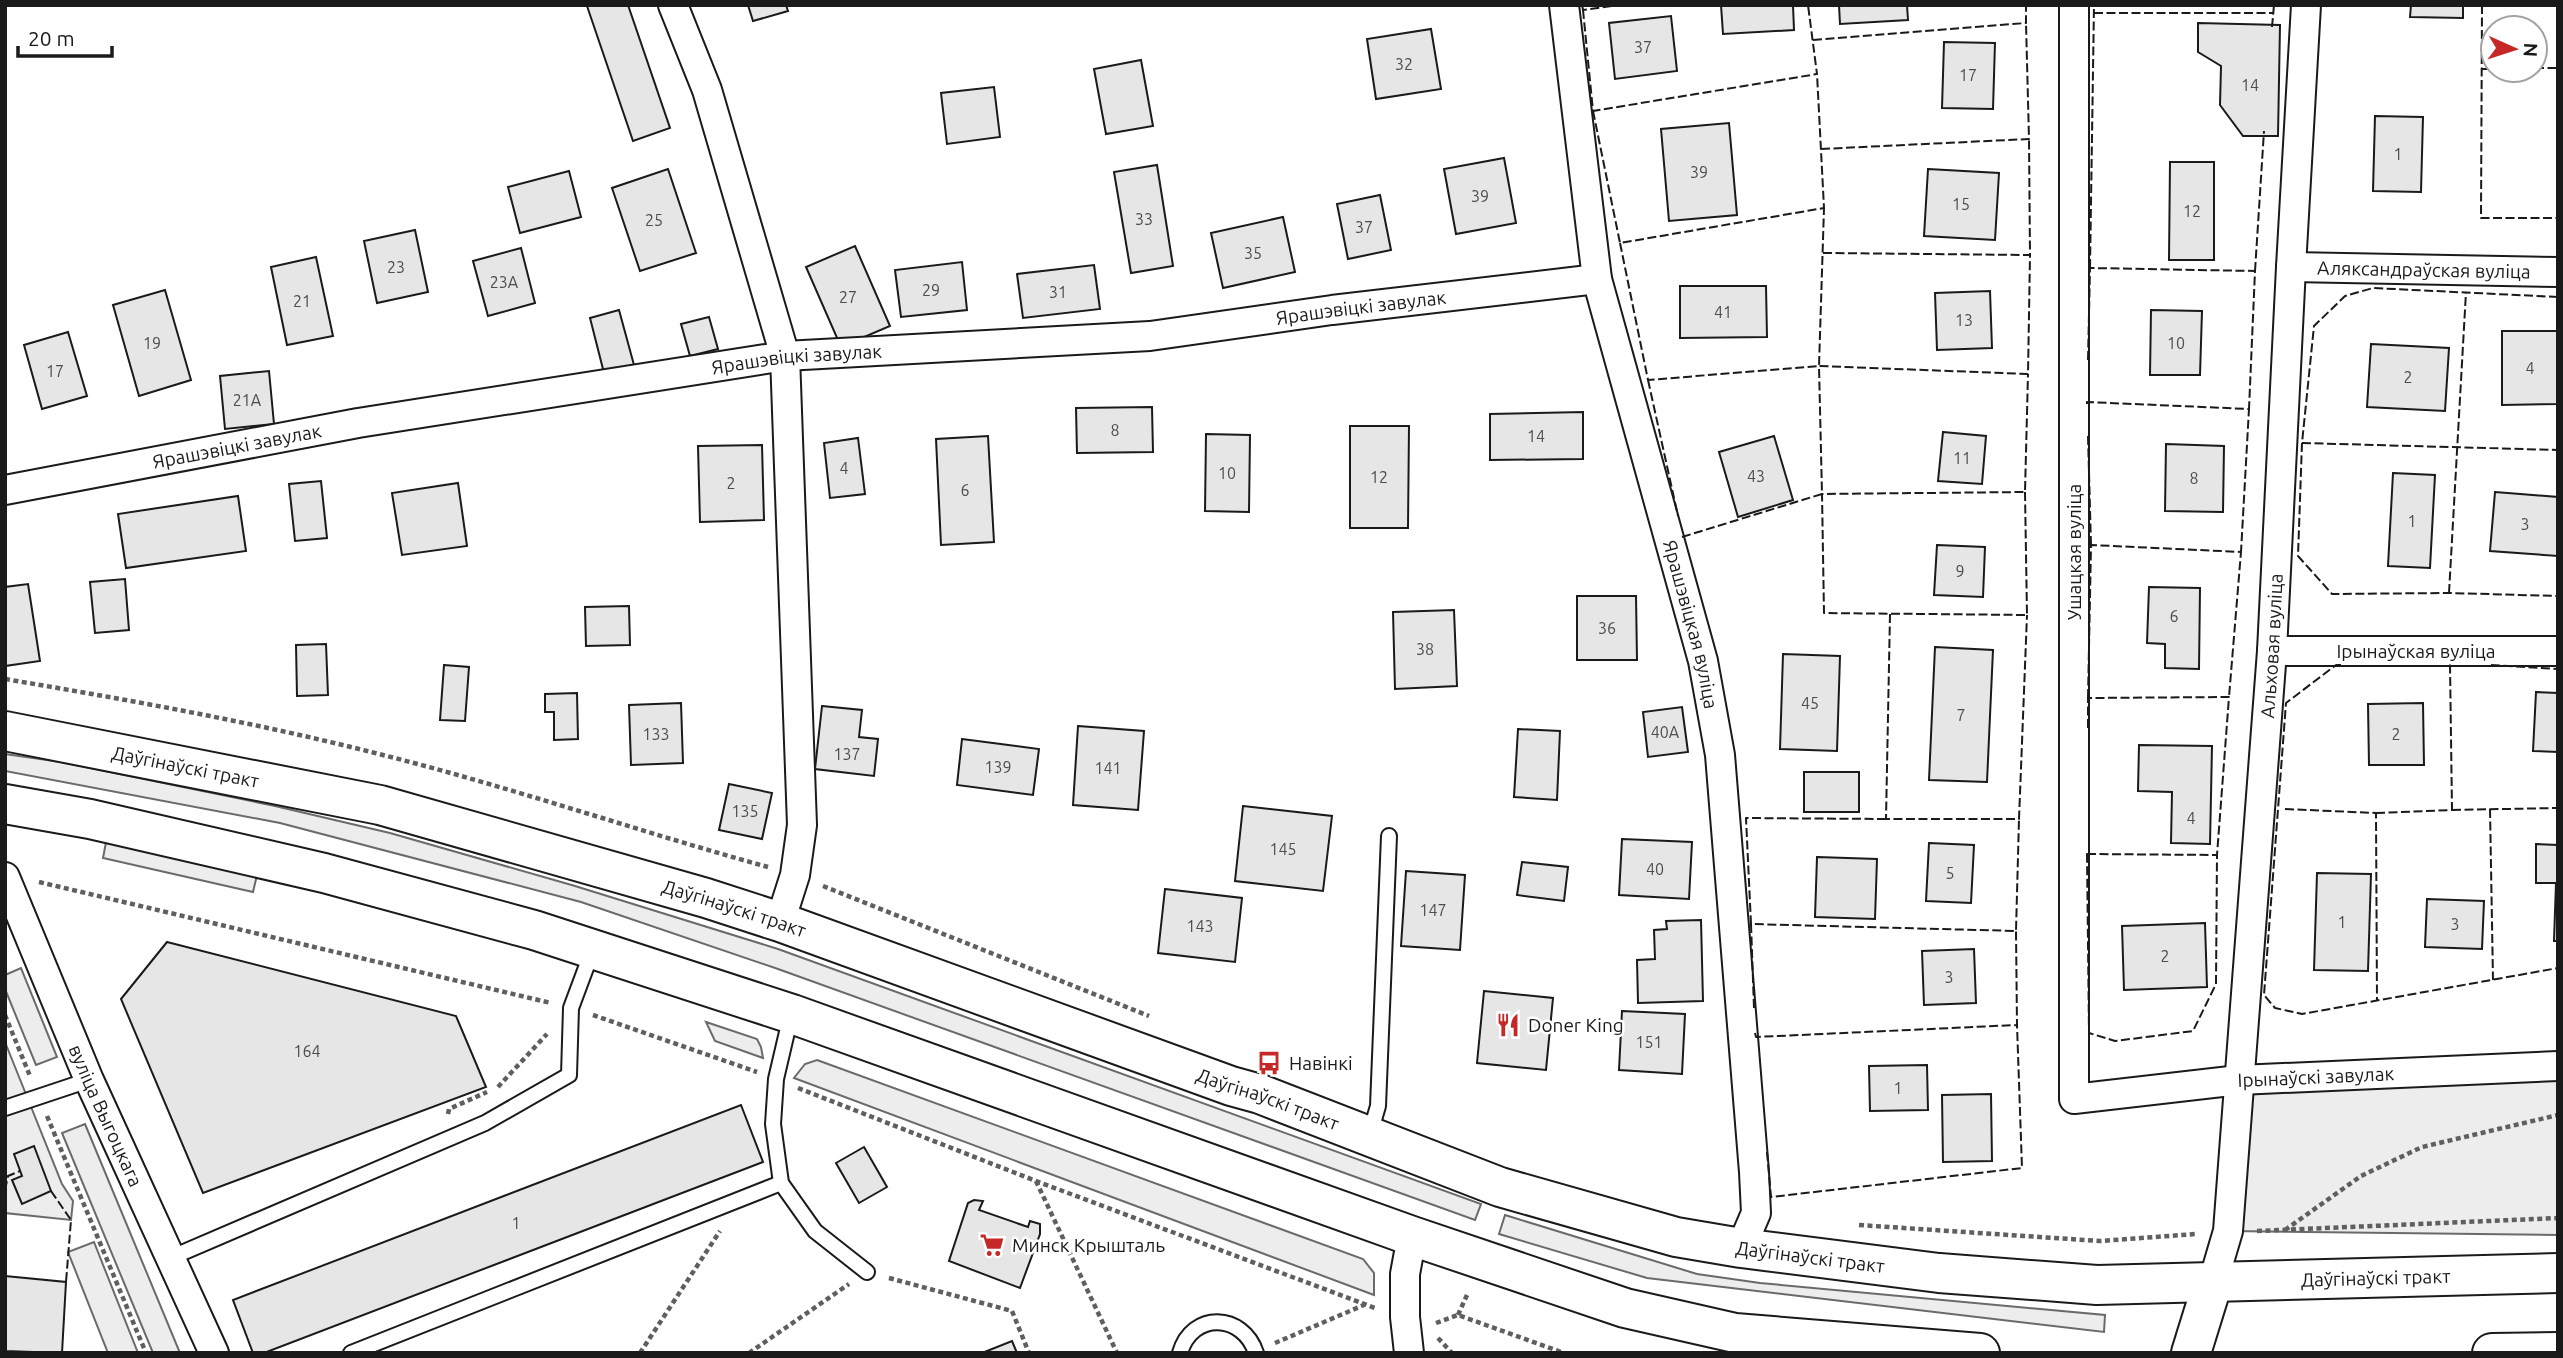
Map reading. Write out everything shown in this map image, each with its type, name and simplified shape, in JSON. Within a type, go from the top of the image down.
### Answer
[{"type":"main road","name":"Даўгінаўскі тракт","points":[[5,731],[380,805],[693,894],[780,922],[1218,1082],[1260,1094],[1500,1186],[1676,1237],[1939,1273],[2071,1283],[2128,1285],[2558,1273]]},
{"type":"main road","points":[[5,804],[90,819],[324,873],[593,948],[792,1014],[1412,1236],[1625,1308],[1735,1333],[1980,1353]]},
{"type":"main road","points":[[2191,1353],[2213,1282]]},
{"type":"main road","points":[[2492,1353],[2558,1352]]},
{"type":"street","points":[[673,5],[707,90],[785,356],[802,825],[795,875],[780,922]]},
{"type":"street","name":"Ярашэвіцкая вуліца","points":[[1564,5],[1597,279],[1703,661],[1720,755],[1756,1213],[1741,1248]]},
{"type":"street","name":"Ушацкая вуліца","points":[[2074,5],[2074,1099]]},
{"type":"street","name":"Альховая вуліца","points":[[2213,1282],[2228,1231],[2272,651],[2306,5]]},
{"type":"street","name":"Аляксандраўская вуліца","points":[[2291,267],[2558,272]]},
{"type":"street","name":"Ярашэвіцкі завулак","points":[[5,490],[358,423],[785,356],[1150,336],[1332,310],[1597,279]]},
{"type":"street","name":"Ірынаўская вуліца","points":[[2272,651],[2558,651]]},
{"type":"street","name":"вуліца Выгоцкага","points":[[5,877],[89,1080],[214,1353]]},
{"type":"street","name":"Ірынаўскі завулак","points":[[2074,1099],[2239,1080],[2558,1066]]},
{"type":"street","points":[[1409,1353],[1405,1317],[1405,1275],[1412,1236]]},
{"type":"lane","points":[[1369,1138],[1378,1106],[1389,836]]},
{"type":"lane","points":[[170,1258],[485,1123],[569,1075],[571,1007],[593,948]]},
{"type":"lane","points":[[792,1014],[776,1079],[773,1124],[781,1182],[815,1231],[867,1272]]},
{"type":"lane","points":[[5,1108],[89,1080]]},
{"type":"lane","points":[[351,1353],[781,1182]]},
{"type":"lane","points":[[1180,1353],[1187,1338],[1196,1329],[1219,1322],[1242,1330],[1251,1340],[1256,1352]]},
{"type":"path","points":[[5,679],[168,707],[375,753],[549,801],[795,875],[1154,1018]]},
{"type":"path","points":[[37,881],[571,1007],[776,1079],[1365,1305],[1427,1326],[1458,1315],[1564,1353]]},
{"type":"path","points":[[5,1015],[146,1353]]},
{"type":"path","points":[[2284,1230],[2361,1176],[2422,1147],[2558,1115]]},
{"type":"path","points":[[1036,1181],[1117,1353]]},
{"type":"path","points":[[639,1353],[742,1199]]},
{"type":"path","points":[[1856,1224],[2100,1241],[2228,1231],[2558,1218]]},
{"type":"path","points":[[749,1353],[867,1272],[1012,1311],[1029,1353]]},
{"type":"path","points":[[1458,1315],[1467,1295]]},
{"type":"path","points":[[1256,1352],[1365,1305]]},
{"type":"shaded area","points":[[5,754],[61,762],[275,806],[390,833],[575,886],[778,949],[1481,1204],[1475,1220],[778,969],[581,902],[280,823],[5,771]]},
{"type":"shaded area","points":[[107,837],[258,871],[253,892],[103,858]]},
{"type":"shaded area","points":[[21,968],[57,1057],[36,1065],[5,989],[5,975]]},
{"type":"shaded area","points":[[706,1022],[757,1039],[763,1058],[715,1041]]},
{"type":"shaded area","points":[[5,1042],[62,1184],[73,1201],[71,1220],[5,1213]]},
{"type":"shaded area","points":[[817,1060],[1363,1259],[1374,1273],[1374,1295],[794,1078],[805,1064]]},
{"type":"shaded area","points":[[2558,1066],[2558,1235],[2228,1231],[2239,1080]]},
{"type":"shaded area","points":[[85,1124],[180,1353],[153,1353],[62,1133]]},
{"type":"shaded area","points":[[1505,1215],[1697,1274],[1760,1283],[2105,1315],[2104,1332],[1647,1278],[1499,1234]]},
{"type":"shaded area","points":[[94,1242],[138,1353],[108,1353],[68,1252]]},
{"type":"building","points":[[628,5],[670,128],[633,141],[587,6]]},
{"type":"building","points":[[748,5],[786,5],[788,11],[753,21]]},
{"type":"building","points":[[1721,5],[1793,5],[1794,30],[1723,34]]},
{"type":"building","points":[[1839,5],[1907,5],[1908,20],[1840,24]]},
{"type":"building","points":[[2411,5],[2463,5],[2463,18],[2410,17]]},
{"type":"building","points":[[1671,16],[1677,71],[1615,79],[1609,23]]},
{"type":"building","points":[[2198,23],[2280,25],[2278,136],[2243,136],[2220,105],[2221,66],[2198,52]]},
{"type":"building","points":[[1431,29],[1441,89],[1376,99],[1367,39]]},
{"type":"building","points":[[1944,42],[1995,43],[1993,109],[1942,108]]},
{"type":"building","points":[[1141,60],[1153,126],[1106,134],[1094,69]]},
{"type":"building","points":[[994,87],[1000,137],[947,144],[941,93]]},
{"type":"building","points":[[2375,116],[2423,117],[2421,192],[2373,191]]},
{"type":"building","points":[[1729,123],[1737,215],[1669,221],[1661,129]]},
{"type":"building","points":[[1504,158],[1516,223],[1456,234],[1444,169]]},
{"type":"building","points":[[2170,162],[2214,162],[2214,260],[2169,260]]},
{"type":"building","points":[[1157,165],[1173,266],[1131,273],[1114,172]]},
{"type":"building","points":[[668,169],[696,253],[640,271],[612,188]]},
{"type":"building","points":[[1928,169],[1999,173],[1995,240],[1924,236]]},
{"type":"building","points":[[569,171],[581,217],[520,233],[508,187]]},
{"type":"building","points":[[1380,195],[1391,250],[1348,259],[1337,204]]},
{"type":"building","points":[[1283,217],[1295,272],[1223,288],[1211,233]]},
{"type":"building","points":[[415,230],[428,292],[377,303],[364,241]]},
{"type":"building","points":[[855,246],[890,326],[841,347],[806,267]]},
{"type":"building","points":[[521,248],[535,303],[488,316],[473,261]]},
{"type":"building","points":[[316,257],[333,336],[287,345],[271,267]]},
{"type":"building","points":[[962,262],[967,310],[901,317],[895,270]]},
{"type":"building","points":[[1094,265],[1100,309],[1023,318],[1017,274]]},
{"type":"building","points":[[1680,286],[1766,286],[1767,337],[1680,338]]},
{"type":"building","points":[[165,290],[191,380],[139,396],[113,305]]},
{"type":"building","points":[[1990,291],[1992,348],[1937,350],[1935,293]]},
{"type":"building","points":[[619,310],[634,365],[604,373],[590,318]]},
{"type":"building","points":[[2151,310],[2202,311],[2200,375],[2150,375]]},
{"type":"building","points":[[709,317],[718,349],[690,356],[681,324]]},
{"type":"building","points":[[2502,331],[2558,331],[2558,404],[2502,405]]},
{"type":"building","points":[[68,332],[87,396],[42,409],[24,345]]},
{"type":"building","points":[[2371,344],[2449,348],[2445,411],[2367,407]]},
{"type":"building","points":[[269,371],[274,424],[225,429],[220,376]]},
{"type":"building","points":[[1152,407],[1153,452],[1077,453],[1076,408]]},
{"type":"building","points":[[1583,412],[1583,459],[1490,460],[1490,414]]},
{"type":"building","points":[[1350,426],[1409,426],[1408,528],[1350,528]]},
{"type":"building","points":[[1943,432],[1986,436],[1982,484],[1938,481]]},
{"type":"building","points":[[1206,434],[1250,435],[1249,512],[1205,511]]},
{"type":"building","points":[[988,436],[994,542],[941,545],[936,439]]},
{"type":"building","points":[[1774,436],[1793,500],[1738,517],[1719,452]]},
{"type":"building","points":[[858,438],[865,494],[830,498],[824,443]]},
{"type":"building","points":[[2166,444],[2224,446],[2223,512],[2165,511]]},
{"type":"building","points":[[762,445],[764,520],[700,522],[698,446]]},
{"type":"building","points":[[2393,473],[2435,475],[2430,568],[2388,566]]},
{"type":"building","points":[[321,481],[327,538],[295,541],[289,484]]},
{"type":"building","points":[[458,483],[467,546],[402,555],[392,493]]},
{"type":"building","points":[[2495,492],[2558,497],[2558,556],[2490,551]]},
{"type":"building","points":[[238,496],[246,551],[126,568],[118,514]]},
{"type":"building","points":[[1937,545],[1985,547],[1983,597],[1934,595]]},
{"type":"building","points":[[125,579],[129,630],[95,633],[90,582]]},
{"type":"building","points":[[28,584],[40,661],[5,666],[5,587]]},
{"type":"building","points":[[2149,587],[2200,588],[2199,669],[2165,668],[2165,644],[2147,643]]},
{"type":"building","points":[[1577,596],[1636,596],[1637,660],[1577,660]]},
{"type":"building","points":[[629,606],[630,645],[586,646],[585,607]]},
{"type":"building","points":[[1454,610],[1457,686],[1395,689],[1393,612]]},
{"type":"building","points":[[326,644],[328,695],[297,696],[296,645]]},
{"type":"building","points":[[1935,647],[1993,650],[1987,782],[1929,780]]},
{"type":"building","points":[[1783,654],[1840,656],[1837,751],[1780,749]]},
{"type":"building","points":[[444,665],[469,667],[465,721],[440,720]]},
{"type":"building","points":[[2536,692],[2558,693],[2558,752],[2533,751]]},
{"type":"building","points":[[577,693],[578,739],[554,740],[554,712],[545,712],[545,694]]},
{"type":"building","points":[[681,703],[683,763],[631,765],[629,705]]},
{"type":"building","points":[[2423,703],[2424,765],[2369,765],[2368,704]]},
{"type":"building","points":[[822,706],[862,710],[859,737],[878,739],[874,776],[815,769]]},
{"type":"building","points":[[1682,707],[1688,752],[1648,757],[1643,712]]},
{"type":"building","points":[[1078,726],[1144,731],[1138,810],[1073,805]]},
{"type":"building","points":[[1518,729],[1560,731],[1557,800],[1514,797]]},
{"type":"building","points":[[962,739],[1039,749],[1033,795],[957,785]]},
{"type":"building","points":[[2139,745],[2212,746],[2210,844],[2171,843],[2172,792],[2138,791]]},
{"type":"building","points":[[1804,772],[1859,772],[1859,812],[1804,812]]},
{"type":"building","points":[[729,784],[772,793],[762,839],[719,830]]},
{"type":"building","points":[[1243,806],[1332,816],[1323,891],[1235,881]]},
{"type":"building","points":[[1622,839],[1692,842],[1689,899],[1619,895]]},
{"type":"building","points":[[1929,843],[1974,845],[1971,903],[1926,901]]},
{"type":"building","points":[[2536,844],[2558,845],[2558,941],[2554,941],[2556,883],[2536,883]]},
{"type":"building","points":[[1817,857],[1877,859],[1875,919],[1815,917]]},
{"type":"building","points":[[1522,862],[1568,867],[1564,901],[1517,895]]},
{"type":"building","points":[[1406,871],[1465,875],[1460,950],[1401,946]]},
{"type":"building","points":[[2317,873],[2371,874],[2368,971],[2314,970]]},
{"type":"building","points":[[1165,889],[1242,898],[1235,962],[1158,953]]},
{"type":"building","points":[[2427,899],[2484,901],[2482,949],[2425,947]]},
{"type":"building","points":[[1701,920],[1703,1001],[1638,1003],[1637,960],[1655,959],[1654,930],[1667,929],[1666,921]]},
{"type":"building","points":[[2205,923],[2207,987],[2124,990],[2122,926]]},
{"type":"building","points":[[167,942],[456,1016],[486,1087],[203,1193],[121,999]]},
{"type":"building","points":[[1974,949],[1976,1003],[1924,1005],[1922,951]]},
{"type":"building","points":[[1484,991],[1553,998],[1546,1070],[1477,1063]]},
{"type":"building","points":[[1622,1011],[1685,1014],[1682,1074],[1619,1070]]},
{"type":"building","points":[[1927,1065],[1928,1110],[1870,1111],[1869,1066]]},
{"type":"building","points":[[1991,1094],[1992,1161],[1943,1162],[1942,1095]]},
{"type":"building","points":[[741,1105],[763,1162],[264,1353],[253,1353],[233,1300]]},
{"type":"building","points":[[34,1146],[51,1191],[22,1204],[12,1180],[22,1176],[14,1154]]},
{"type":"building","points":[[864,1147],[887,1187],[859,1203],[836,1163]]},
{"type":"building","points":[[974,1200],[983,1201],[979,1210],[1028,1227],[1030,1221],[1040,1224],[1040,1234],[1020,1288],[949,1261],[968,1203]]},
{"type":"building","points":[[5,1276],[66,1282],[62,1353],[5,1351]]},
{"type":"building","points":[[1012,1341],[1017,1353],[982,1353]]},
{"type":"fence","points":[[1582,5],[1583,10],[1618,5]]},
{"type":"fence","points":[[1583,10],[1593,111],[1817,74],[1808,5]]},
{"type":"fence","points":[[1813,40],[2026,23],[2026,5]]},
{"type":"fence","points":[[2090,268],[2094,5]]},
{"type":"fence","points":[[2272,27],[2274,5]]},
{"type":"fence","points":[[2482,5],[2481,218],[2558,218]]},
{"type":"fence","points":[[2094,13],[2273,13]]},
{"type":"fence","points":[[1821,149],[2029,139],[2026,23]]},
{"type":"fence","points":[[2549,68],[2558,68]]},
{"type":"fence","points":[[1593,111],[1620,243],[1824,208],[1817,74]]},
{"type":"fence","points":[[2255,271],[2264,131]]},
{"type":"fence","points":[[1823,253],[2030,255],[2029,139]]},
{"type":"fence","points":[[1620,243],[1648,380],[1819,366],[1824,208]]},
{"type":"fence","points":[[1682,537],[1822,494],[1819,366],[2028,374],[2030,255]]},
{"type":"fence","points":[[2088,360],[2090,268],[2255,271],[2249,409]]},
{"type":"fence","points":[[2558,297],[2373,288],[2345,296],[2314,326],[2302,443],[2298,556],[2332,594],[2558,596]]},
{"type":"fence","points":[[2449,593],[2466,292]]},
{"type":"fence","points":[[2025,492],[2027,615],[1824,613],[1822,494],[2025,492],[2028,374]]},
{"type":"fence","points":[[1648,380],[1678,516]]},
{"type":"fence","points":[[2087,404],[2249,409],[2241,552]]},
{"type":"fence","points":[[2088,436],[2091,545]]},
{"type":"fence","points":[[2302,443],[2558,450]]},
{"type":"fence","points":[[2088,698],[2091,545],[2241,552],[2229,697]]},
{"type":"fence","points":[[1890,614],[1886,819],[2019,819],[2027,615]]},
{"type":"fence","points":[[2376,813],[2452,810],[2450,664]]},
{"type":"fence","points":[[2341,665],[2336,665],[2286,703],[2264,995],[2275,1008],[2302,1014],[2558,968]]},
{"type":"fence","points":[[2491,665],[2558,669]]},
{"type":"fence","points":[[2088,728],[2088,698],[2229,697],[2217,855]]},
{"type":"fence","points":[[2452,810],[2558,808]]},
{"type":"fence","points":[[2285,809],[2376,813],[2377,1001]]},
{"type":"fence","points":[[2490,809],[2493,980]]},
{"type":"fence","points":[[1886,819],[1746,818],[1751,924],[2016,931],[2019,819]]},
{"type":"fence","points":[[2087,854],[2217,855],[2216,984],[2193,1031],[2115,1041],[2089,1033],[2087,854]]},
{"type":"fence","points":[[1751,924],[1754,1008]]},
{"type":"fence","points":[[1755,1033],[1756,1037],[2017,1025],[2016,931]]},
{"type":"fence","points":[[1767,1152],[1771,1197],[2022,1168],[2017,1025]]},
{"type":"fence","points":[[5,1190],[8,1176],[20,1171]]},
{"type":"fence","points":[[51,1191],[71,1220],[66,1282]]},
{"type":"place","name":"Doner King","points":[[1508,1025]]},
{"type":"place","name":"Навінкі","points":[[1269,1063]]},
{"type":"place","name":"Минск Крышталь","points":[[992,1245]]}]
